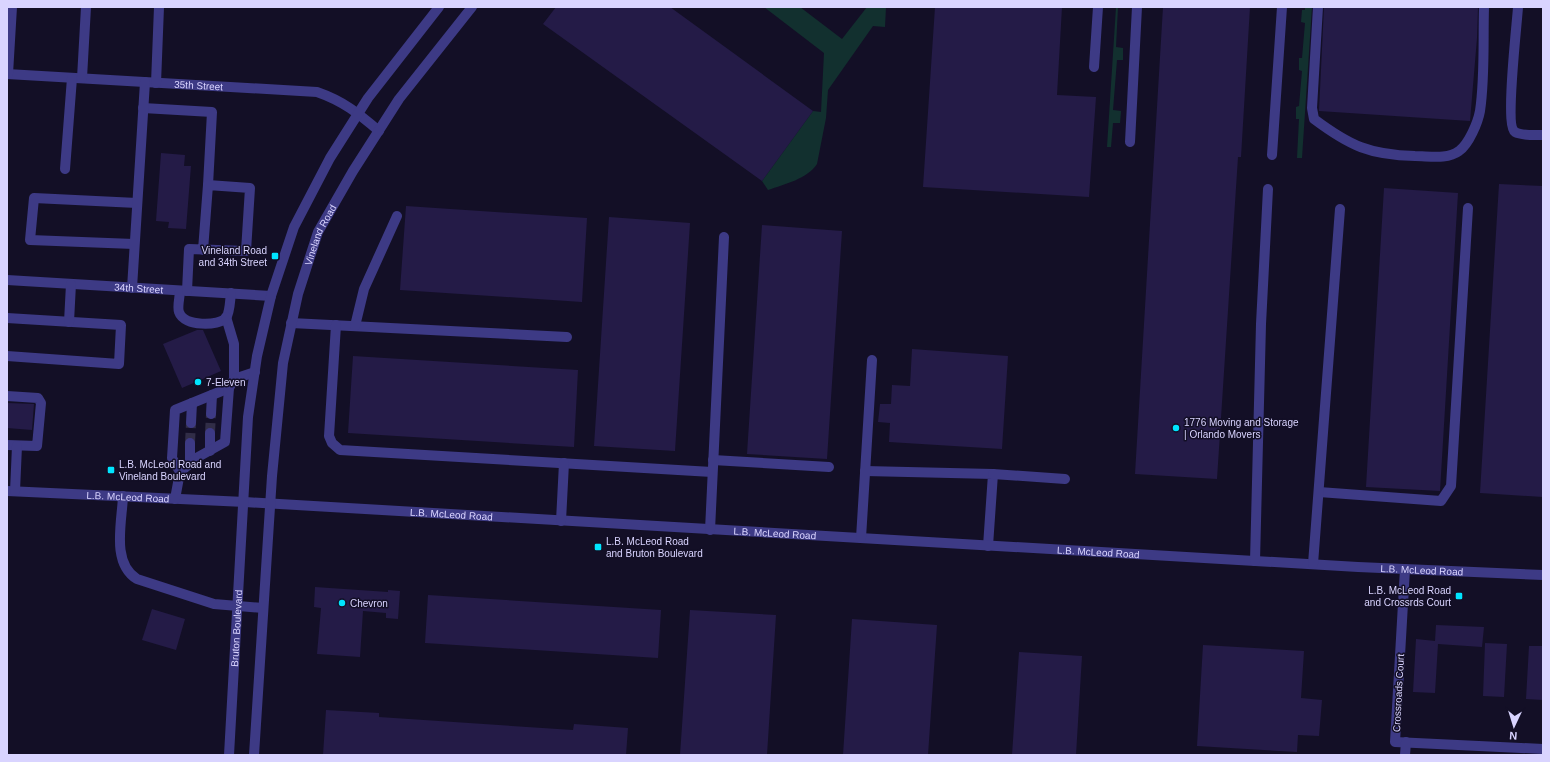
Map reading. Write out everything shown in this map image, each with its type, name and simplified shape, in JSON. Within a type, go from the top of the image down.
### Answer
[{"type":"street","points":[[8,74],[12,7]]},
{"type":"street","points":[[65,169],[86,7]]},
{"type":"street","points":[[156,83],[159,7]]},
{"type":"street","points":[[245,502],[248,417],[255,372],[271,296],[294,227],[330,158],[358,113],[439,7]]},
{"type":"street","name":"Vineland Road","points":[[270,504],[283,363],[298,294],[318,232],[399,100],[472,7]]},
{"type":"street","points":[[1094,67],[1098,7]]},
{"type":"street","points":[[1130,142],[1137,7]]},
{"type":"street","points":[[1272,155],[1282,7]]},
{"type":"street","points":[[1318,7],[1312,108],[1314,119],[1341,139],[1368,150],[1398,156],[1447,156],[1460,151],[1474,131],[1480,112],[1484,7]]},
{"type":"street","points":[[1518,7],[1510,98],[1512,128],[1515,132],[1522,134],[1543,135]]},
{"type":"street","name":"35th Street","points":[[8,74],[317,92],[337,99],[358,113],[379,131]]},
{"type":"street","points":[[132,288],[144,82]]},
{"type":"street","points":[[143,108],[212,112],[203,250]]},
{"type":"street","points":[[208,185],[250,188],[246,251],[189,250],[184,291],[179,312],[185,321],[202,324],[218,321],[226,317]]},
{"type":"street","points":[[1255,561],[1261,324],[1268,189]]},
{"type":"street","points":[[134,244],[30,240],[34,198],[137,203]]},
{"type":"street","points":[[1319,492],[1441,501],[1451,486],[1468,208]]},
{"type":"street","points":[[1313,564],[1340,209]]},
{"type":"street","points":[[355,326],[364,289],[397,216]]},
{"type":"street","points":[[710,530],[724,237]]},
{"type":"street","name":"34th Street","points":[[7,280],[271,296]]},
{"type":"street","points":[[69,322],[71,284]]},
{"type":"street","points":[[180,472],[225,442],[229,388],[234,379],[234,344],[226,317],[231,294]]},
{"type":"street","points":[[7,318],[121,325],[120,364],[7,356]]},
{"type":"street","points":[[291,323],[567,337]]},
{"type":"street","points":[[336,325],[329,436],[332,443],[340,450],[712,472]]},
{"type":"street","points":[[861,538],[872,360]]},
{"type":"street","points":[[234,379],[255,372]]},
{"type":"street","points":[[175,499],[180,472],[172,458],[176,410],[229,388]]},
{"type":"street","points":[[211,414],[212,395]]},
{"type":"street","points":[[7,396],[38,398],[40,401],[38,446],[7,445]]},
{"type":"street","points":[[191,423],[192,403]]},
{"type":"street","points":[[210,433],[210,451]]},
{"type":"street","points":[[190,443],[190,464]]},
{"type":"street","points":[[11,491],[18,446]]},
{"type":"street","points":[[713,460],[829,467]]},
{"type":"street","points":[[561,521],[564,463]]},
{"type":"street","points":[[865,471],[993,474],[1065,479]]},
{"type":"street","points":[[988,546],[993,474]]},
{"type":"street","name":"L.B. McLeod Road","points":[[11,491],[245,502],[988,546],[1405,569],[1543,575]]},
{"type":"street","points":[[123,496],[121,556],[124,567],[130,574],[137,579],[214,604],[263,608]]},
{"type":"street","name":"Bruton Boulevard","points":[[229,755],[245,502]]},
{"type":"street","points":[[254,755],[270,504]]},
{"type":"street","name":"Crossroads Court","points":[[1405,569],[1396,742],[1543,749]]},
{"type":"street","points":[[1405,755],[1406,742]]},
{"type":"green space","points":[[764,7],[800,7],[842,39],[867,7],[886,7],[885,27],[873,26],[828,90],[826,118],[817,164],[808,174],[768,190],[762,181],[813,111],[821,112],[824,53]]},
{"type":"green space","points":[[1116,7],[1118,7],[1116,47],[1123,48],[1123,60],[1117,60],[1113,110],[1121,111],[1120,123],[1113,123],[1111,147],[1107,147]]},
{"type":"green space","points":[[1305,7],[1312,7],[1302,158],[1297,158],[1299,119],[1296,119],[1296,107],[1299,106],[1302,71],[1299,70],[1299,58],[1302,58],[1305,23],[1301,22],[1302,10],[1305,10]]},
{"type":"building","points":[[556,7],[670,7],[813,111],[762,181],[543,24]]},
{"type":"building","points":[[935,7],[1062,7],[1057,95],[1096,97],[1089,197],[923,187]]},
{"type":"building","points":[[1163,7],[1250,7],[1241,157],[1238,157],[1217,479],[1135,474]]},
{"type":"building","points":[[1324,7],[1478,7],[1470,121],[1319,111]]},
{"type":"building","points":[[161,153],[185,155],[184,166],[191,166],[186,229],[168,228],[169,222],[156,221]]},
{"type":"building","points":[[1499,184],[1543,186],[1543,497],[1480,493]]},
{"type":"building","points":[[1384,188],[1458,193],[1440,491],[1366,487]]},
{"type":"building","points":[[406,206],[587,218],[582,302],[400,290]]},
{"type":"building","points":[[609,217],[690,223],[675,451],[594,446]]},
{"type":"building","points":[[762,225],[842,231],[827,459],[747,454]]},
{"type":"building","points":[[197,330],[203,330],[221,371],[182,388],[163,344]]},
{"type":"building","points":[[912,349],[1008,356],[1002,449],[889,442],[890,423],[878,422],[880,404],[891,404],[892,385],[910,386]]},
{"type":"building","points":[[353,356],[578,370],[574,447],[348,433]]},
{"type":"building","points":[[7,403],[34,404],[32,430],[7,428]]},
{"type":"building","points":[[315,587],[388,592],[388,590],[400,591],[398,619],[386,618],[386,613],[363,611],[360,657],[317,654],[321,608],[314,607]]},
{"type":"building","points":[[428,595],[661,610],[658,658],[425,643]]},
{"type":"building","points":[[152,609],[185,619],[176,650],[142,640]]},
{"type":"building","points":[[690,610],[776,615],[767,755],[680,755]]},
{"type":"building","points":[[852,619],[937,625],[928,755],[843,755]]},
{"type":"building","points":[[1436,625],[1484,627],[1482,647],[1438,644],[1435,693],[1413,692],[1416,639],[1435,641]]},
{"type":"building","points":[[1485,643],[1507,644],[1504,697],[1483,696]]},
{"type":"building","points":[[1203,645],[1304,651],[1301,698],[1322,700],[1319,736],[1298,735],[1297,752],[1197,746]]},
{"type":"building","points":[[1529,646],[1543,646],[1543,700],[1526,699]]},
{"type":"building","points":[[1019,652],[1082,656],[1076,755],[1012,755]]},
{"type":"building","points":[[326,710],[379,713],[379,717],[573,730],[574,724],[628,728],[626,755],[323,755]]},
{"type":"tunnel","points":[[210,433],[211,414]]},
{"type":"tunnel","points":[[190,443],[191,423]]},
{"type":"place","name":"Vineland Road and 34th Street","points":[[275,256]]},
{"type":"place","name":"7-Eleven","points":[[198,382]]},
{"type":"place","name":"1776 Moving and Storage | Orlando Movers","points":[[1176,428]]},
{"type":"place","name":"L.B. McLeod Road and Vineland Boulevard","points":[[111,470]]},
{"type":"place","name":"L.B. McLeod Road and Bruton Boulevard","points":[[598,547]]},
{"type":"place","name":"L.B. McLeod Road and Crossrds Court","points":[[1459,596]]},
{"type":"place","name":"Chevron","points":[[342,603]]}]
